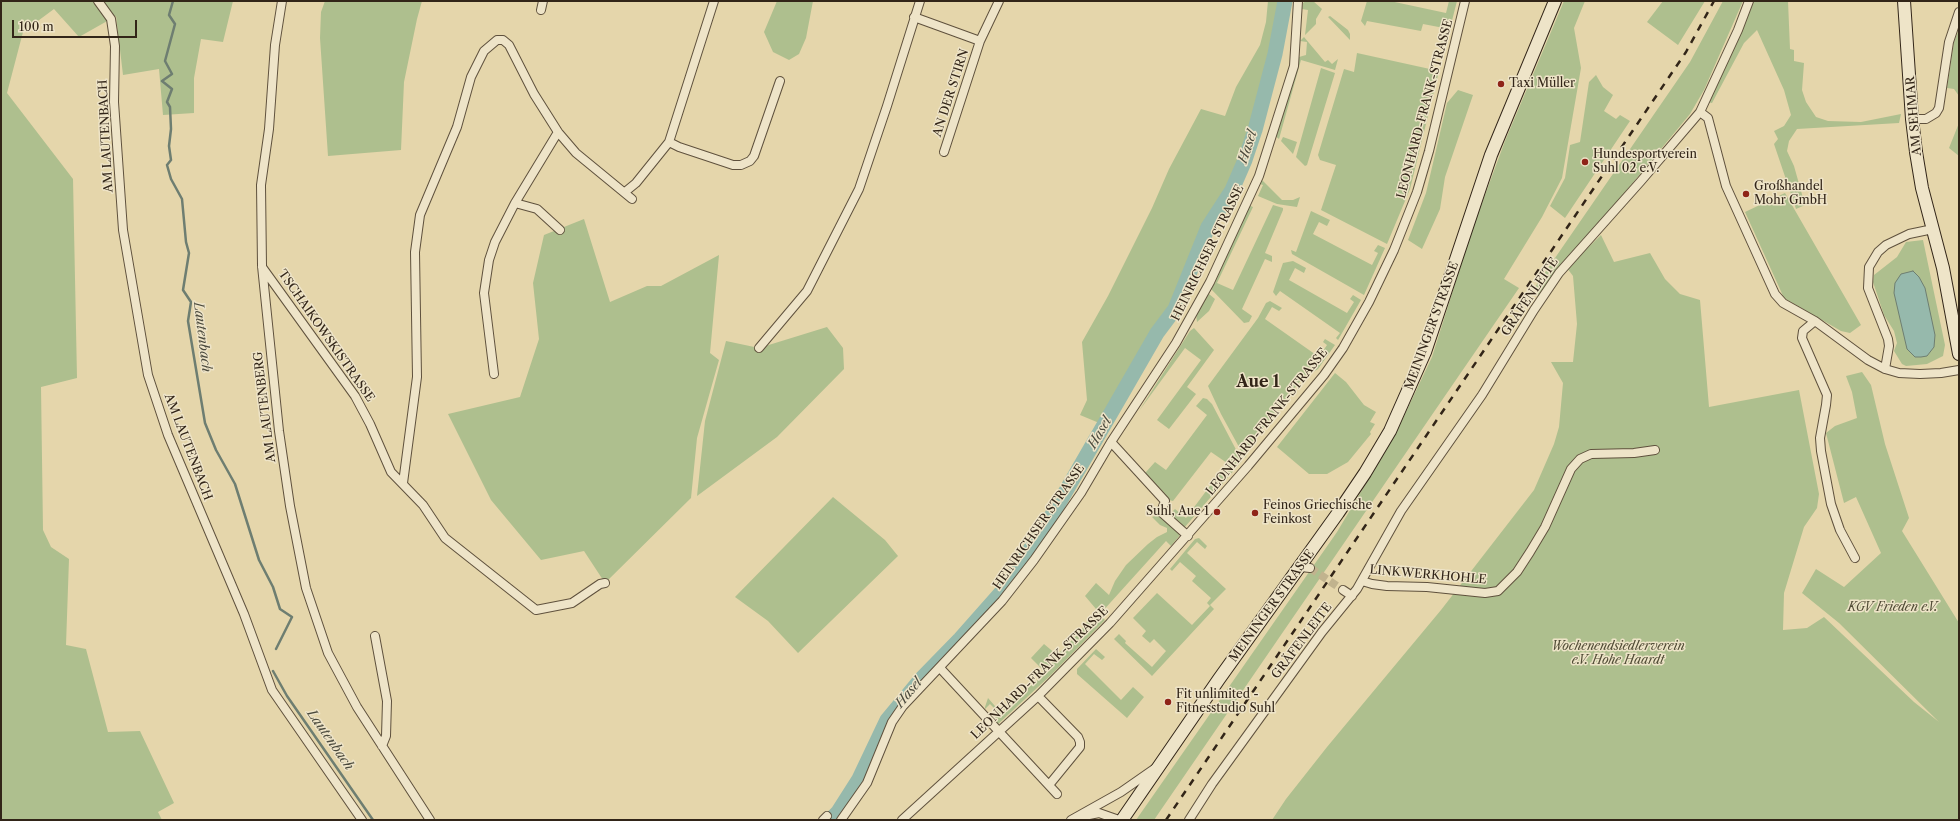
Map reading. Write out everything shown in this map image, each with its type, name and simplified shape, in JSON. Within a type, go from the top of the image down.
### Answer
[{"type":"main road","name":"MEININGER STRASSE","points":[[1120,820],[1162,763],[1219,679],[1305,567],[1390,431],[1425,352],[1491,155],[1555,1]]},
{"type":"main road","name":"AM SEHMAR","points":[[1904,1],[1912,119],[1922,188],[1943,268],[1959,354]]},
{"type":"street","name":"AM LAUTENBACH","points":[[98,1],[112,19],[115,46],[114,102],[123,230],[148,375],[168,435],[244,614],[272,690],[362,820]]},
{"type":"street","name":"AM LAUTENBERG","points":[[282,1],[275,45],[269,129],[262,185],[262,266],[279,431],[290,506],[306,588],[328,653],[356,707],[430,820]]},
{"type":"street","points":[[541,10],[543,1]]},
{"type":"street","points":[[625,192],[636,183],[669,142],[714,1]]},
{"type":"street","points":[[759,348],[807,291],[859,189],[920,1]]},
{"type":"street","name":"AN DER STIRN","points":[[944,152],[980,41],[999,1]]},
{"type":"street","name":"HEINRICHSER STRASSE","points":[[841,820],[867,783],[892,722],[903,706],[1002,601],[1035,559],[1081,493],[1111,442],[1176,343],[1210,282],[1259,176],[1294,66],[1298,1]]},
{"type":"street","name":"LEONHARD-FRANK-STRASSE","points":[[902,820],[1038,696],[1110,623],[1188,536],[1324,375],[1343,348],[1370,302],[1394,250],[1417,192],[1429,151],[1465,1]]},
{"type":"street","name":"GRÄFENLEITE","points":[[1189,820],[1212,784],[1322,632],[1352,596],[1402,511],[1482,395],[1534,310],[1559,273],[1641,182],[1700,112],[1736,36],[1750,1]]},
{"type":"street","points":[[1912,119],[1926,119],[1936,113],[1939,108],[1948,42],[1959,12]]},
{"type":"street","name":"AN DER STIRN","points":[[914,17],[980,41]]},
{"type":"street","points":[[403,483],[417,377],[415,252],[420,215],[457,127],[471,77],[484,51],[497,40],[503,40],[509,45],[534,94],[558,132],[576,153],[632,199]]},
{"type":"street","points":[[669,142],[679,147],[733,164],[741,165],[750,161],[754,156],[780,81]]},
{"type":"street","points":[[1700,112],[1708,118],[1726,186],[1775,294],[1783,303],[1815,321],[1868,360],[1886,369],[1899,373],[1920,374],[1959,370]]},
{"type":"street","points":[[494,374],[484,293],[489,260],[495,242],[515,203],[558,132]]},
{"type":"street","points":[[515,203],[536,209],[560,230]]},
{"type":"street","points":[[1886,369],[1889,346],[1888,339],[1868,288],[1869,267],[1878,252],[1886,245],[1909,234],[1933,229]]},
{"type":"street","name":"TSCHAIKOWSKISTRASSE","points":[[262,266],[355,396],[370,424],[391,472],[423,505],[445,538],[536,610],[572,603],[600,584],[605,583]]},
{"type":"street","points":[[1815,321],[1803,331],[1801,336],[1827,395],[1820,438],[1821,451],[1831,504],[1840,530],[1855,558]]},
{"type":"street","points":[[1111,442],[1165,501],[1161,512],[1188,536]]},
{"type":"street","name":"LINKWERKHOHLE","points":[[1362,581],[1387,586],[1427,587],[1485,593],[1498,591],[1517,572],[1530,552],[1544,527],[1571,469],[1580,459],[1591,454],[1634,453],[1656,450]]},
{"type":"street","points":[[1343,590],[1352,596]]},
{"type":"street","points":[[375,636],[388,701],[386,736],[382,746]]},
{"type":"street","points":[[940,668],[1057,794]]},
{"type":"street","points":[[1038,696],[1078,737],[1080,742],[1080,747],[1049,785]]},
{"type":"street","name":"MEININGER STRASSE","points":[[1074,818],[1120,792],[1162,763]]},
{"type":"street","name":"MEININGER STRASSE","points":[[1074,818],[1099,813],[1120,820]]},
{"type":"green space","points":[[1,1],[233,1],[223,42],[201,39],[194,78],[194,113],[163,115],[159,69],[123,75],[116,16],[79,37],[54,9],[23,32],[7,93],[73,179],[77,378],[41,387],[43,530],[51,547],[69,559],[66,645],[86,649],[108,732],[140,731],[174,803],[158,812],[162,820],[1,820]]},
{"type":"green space","points":[[325,1],[422,1],[404,82],[401,150],[328,156],[320,38],[321,12]]},
{"type":"green space","points":[[777,1],[813,1],[806,38],[799,54],[789,60],[773,52],[764,32]]},
{"type":"green space","points":[[1268,1],[1285,1],[1283,20],[1255,130],[1245,160],[1232,190],[1208,227],[1175,309],[1157,333],[1104,425],[1080,415],[1087,400],[1082,342],[1108,296],[1152,208],[1169,169],[1201,109],[1225,116],[1236,87],[1260,45],[1266,22]]},
{"type":"green space","points":[[1306,1],[1313,1],[1322,9],[1316,19],[1316,24],[1305,35],[1308,10],[1302,9],[1303,3]]},
{"type":"green space","points":[[1367,1],[1390,1],[1446,13],[1449,1],[1457,1],[1446,44],[1444,44],[1441,43],[1444,28],[1423,24],[1421,31],[1367,21],[1365,26],[1361,21]]},
{"type":"green space","points":[[1564,1],[1585,1],[1574,28],[1581,68],[1562,178],[1542,217],[1504,279],[1519,288],[1154,820],[1136,820],[1337,532],[1395,435],[1432,357],[1472,230],[1505,141]]},
{"type":"green space","points":[[1663,1],[1705,1],[1678,45],[1647,22]]},
{"type":"green space","points":[[1723,1],[1743,1],[1704,90],[1690,114],[1538,297],[1535,287],[1690,62]]},
{"type":"green space","points":[[1754,1],[1788,1],[1790,49],[1794,50],[1794,61],[1804,63],[1802,90],[1806,102],[1816,117],[1828,121],[1861,122],[1901,114],[1899,123],[1797,129],[1789,141],[1787,151],[1794,166],[1805,205],[1796,209],[1774,144],[1778,139],[1774,131],[1784,126],[1791,115],[1784,90],[1757,30],[1744,43],[1712,103],[1706,102]]},
{"type":"green space","points":[[1330,16],[1348,30],[1350,40],[1328,17]]},
{"type":"green space","points":[[1959,29],[1959,96],[1954,89],[1947,88],[1954,42]]},
{"type":"green space","points":[[1304,37],[1325,62],[1328,60],[1332,64],[1338,59],[1335,70],[1301,60],[1279,139],[1274,135],[1299,57],[1306,55],[1307,42],[1300,41]]},
{"type":"green space","points":[[1357,53],[1439,71],[1410,189],[1387,244],[1321,210],[1336,165],[1320,160],[1318,155],[1344,69],[1354,72]]},
{"type":"green space","points":[[1321,68],[1335,73],[1307,165],[1305,166],[1296,157]]},
{"type":"green space","name":"Hundesportverein Suhl 02 e.V.","points":[[1596,75],[1603,87],[1613,95],[1604,111],[1616,119],[1620,115],[1630,121],[1565,218],[1550,206],[1565,178],[1570,145],[1580,142],[1589,82]]},
{"type":"green space","points":[[1458,90],[1473,95],[1445,177],[1440,209],[1422,249],[1408,240],[1426,193],[1447,103]]},
{"type":"green space","points":[[1959,123],[1959,156],[1949,148]]},
{"type":"green space","points":[[1283,137],[1297,142],[1293,154],[1281,141]]},
{"type":"green space","points":[[1260,178],[1282,200],[1293,200],[1300,197],[1297,207],[1277,204],[1258,196],[1263,185],[1257,183]]},
{"type":"green space","points":[[1785,193],[1861,325],[1850,333],[1841,331],[1784,298],[1745,212]]},
{"type":"green space","points":[[1248,205],[1253,207],[1217,283],[1233,290],[1273,205],[1283,208],[1283,210],[1265,253],[1272,256],[1272,262],[1265,259],[1242,309],[1252,316],[1249,322],[1244,323],[1211,289],[1211,283]]},
{"type":"green space","points":[[1311,211],[1330,220],[1327,226],[1319,222],[1313,234],[1372,265],[1378,253],[1374,251],[1378,245],[1385,248],[1364,295],[1292,254],[1291,250],[1296,252]]},
{"type":"green space","points":[[584,219],[610,302],[647,286],[661,286],[719,255],[710,353],[719,360],[697,438],[691,498],[605,583],[584,551],[541,560],[491,500],[448,414],[520,397],[539,339],[533,283],[544,235]]},
{"type":"green space","name":"Wochenendsiedlerverein e.V. Hohe Haardt","points":[[1601,235],[1614,262],[1650,253],[1665,279],[1680,294],[1700,300],[1709,407],[1799,390],[1819,494],[1817,508],[1804,527],[1784,593],[1783,630],[1807,628],[1824,617],[1914,702],[1939,722],[1839,623],[1802,593],[1816,569],[1844,587],[1881,553],[1856,497],[1844,503],[1826,433],[1835,426],[1857,418],[1852,392],[1846,376],[1862,372],[1871,385],[1885,444],[1909,518],[1902,531],[1959,623],[1959,820],[1272,820],[1286,799],[1327,747],[1441,610],[1534,490],[1554,444],[1559,427],[1563,383],[1551,362],[1573,362],[1577,324],[1573,276],[1567,268]]},
{"type":"green space","points":[[1923,240],[1945,345],[1943,356],[1927,364],[1906,366],[1902,364],[1894,351],[1897,343],[1894,331],[1884,315],[1873,282],[1874,275],[1897,257],[1906,242]]},
{"type":"green space","points":[[1293,261],[1306,268],[1304,273],[1295,268],[1289,280],[1347,313],[1354,302],[1350,299],[1353,295],[1361,300],[1338,340],[1336,338],[1340,333],[1280,291],[1276,296],[1273,292],[1283,263]]},
{"type":"green space","points":[[1209,294],[1215,299],[1209,311],[1197,322],[1196,314],[1204,297]]},
{"type":"green space","points":[[1270,301],[1282,308],[1279,311],[1272,307],[1265,319],[1319,357],[1327,345],[1323,342],[1325,339],[1335,345],[1318,369],[1302,379],[1257,436],[1245,458],[1221,414],[1208,386],[1258,318],[1266,303]]},
{"type":"green space","points":[[827,327],[843,348],[844,369],[777,437],[697,496],[705,421],[726,341],[759,348]]},
{"type":"green space","points":[[1194,328],[1214,350],[1187,387],[1196,394],[1169,429],[1157,420],[1201,360],[1185,348],[1139,411],[1190,331]]},
{"type":"green space","points":[[1335,373],[1346,382],[1364,405],[1376,412],[1370,422],[1375,424],[1370,432],[1371,434],[1348,462],[1327,474],[1309,474],[1277,447]]},
{"type":"green space","points":[[1203,398],[1207,399],[1212,404],[1242,461],[1184,528],[1172,515],[1173,511],[1175,509],[1186,518],[1227,463],[1211,452],[1173,501],[1169,500],[1145,476],[1146,472],[1155,462],[1166,470],[1207,415],[1196,406]]},
{"type":"green space","points":[[833,497],[885,540],[898,556],[798,653],[768,621],[735,597]]},
{"type":"green space","points":[[1157,515],[1161,516],[1180,535],[1171,546],[1166,541],[1101,613],[1100,615],[1105,620],[1051,675],[997,725],[991,718],[998,712],[990,704],[985,709],[988,698],[1001,713],[1012,699],[1036,682],[1044,671],[1031,658],[1044,644],[1057,655],[1079,633],[1096,609],[1085,596],[1096,583],[1109,595],[1115,581],[1126,565],[1148,544],[1167,532],[1167,528],[1160,525],[1152,517]]},
{"type":"green space","points":[[1199,538],[1207,546],[1205,549],[1197,542],[1187,553],[1226,589],[1210,605],[1214,609],[1152,676],[1114,639],[1119,634],[1126,641],[1125,643],[1152,667],[1166,651],[1154,639],[1150,643],[1142,636],[1146,631],[1133,618],[1157,593],[1192,625],[1210,606],[1207,603],[1211,598],[1192,581],[1196,576],[1180,562],[1172,571],[1170,569],[1195,539]]},
{"type":"green space","points":[[1096,649],[1105,657],[1102,660],[1094,654],[1085,664],[1121,700],[1133,687],[1144,697],[1127,718],[1077,674],[1077,669]]},
{"type":"shaded area","points":[[1913,271],[1919,277],[1925,288],[1935,335],[1934,347],[1927,356],[1921,357],[1915,357],[1907,349],[1894,293],[1895,283],[1901,274]]},
{"type":"waterway","name":"Lautenbach","points":[[173,1],[169,15],[175,24],[165,61],[172,74],[162,81],[172,89],[167,102],[170,107],[171,129],[169,146],[171,160],[167,165],[171,179],[182,199],[186,242],[189,253],[183,290],[191,302],[188,321],[205,423],[216,450],[235,484],[259,560],[273,587],[280,609],[292,617],[276,649]]},
{"type":"waterway","name":"Hasel","points":[[830,820],[838,812],[859,779],[887,720],[921,679],[960,639],[1006,587],[1055,510],[1157,333],[1175,309],[1208,227],[1232,190],[1245,160],[1255,130],[1275,54],[1285,1]]},
{"type":"waterway","name":"Lautenbach","points":[[273,671],[287,696],[373,820]]},
{"type":"tunnel","points":[[1310,568],[1343,590]]},
{"type":"railway","points":[[1166,820],[1686,52],[1714,1]]},
{"type":"place","name":"Taxi Müller","points":[[1501,84]]},
{"type":"place","name":"Hundesportverein Suhl 02 e.V.","points":[[1585,162]]},
{"type":"place","name":"Großhandel Mohr GmbH","points":[[1746,194]]},
{"type":"place","name":"Suhl, Aue 1","points":[[1217,512]]},
{"type":"place","name":"Feinos Griechische Feinkost","points":[[1255,513]]},
{"type":"place","name":"Fit unlimited - Fitnesstudio Suhl","points":[[1168,702]]},
{"type":"district","name":"Aue 1","points":[[1258,382]]},
{"type":"park label","name":"KGV Frieden e.V.","points":[[1893,608]]}]
